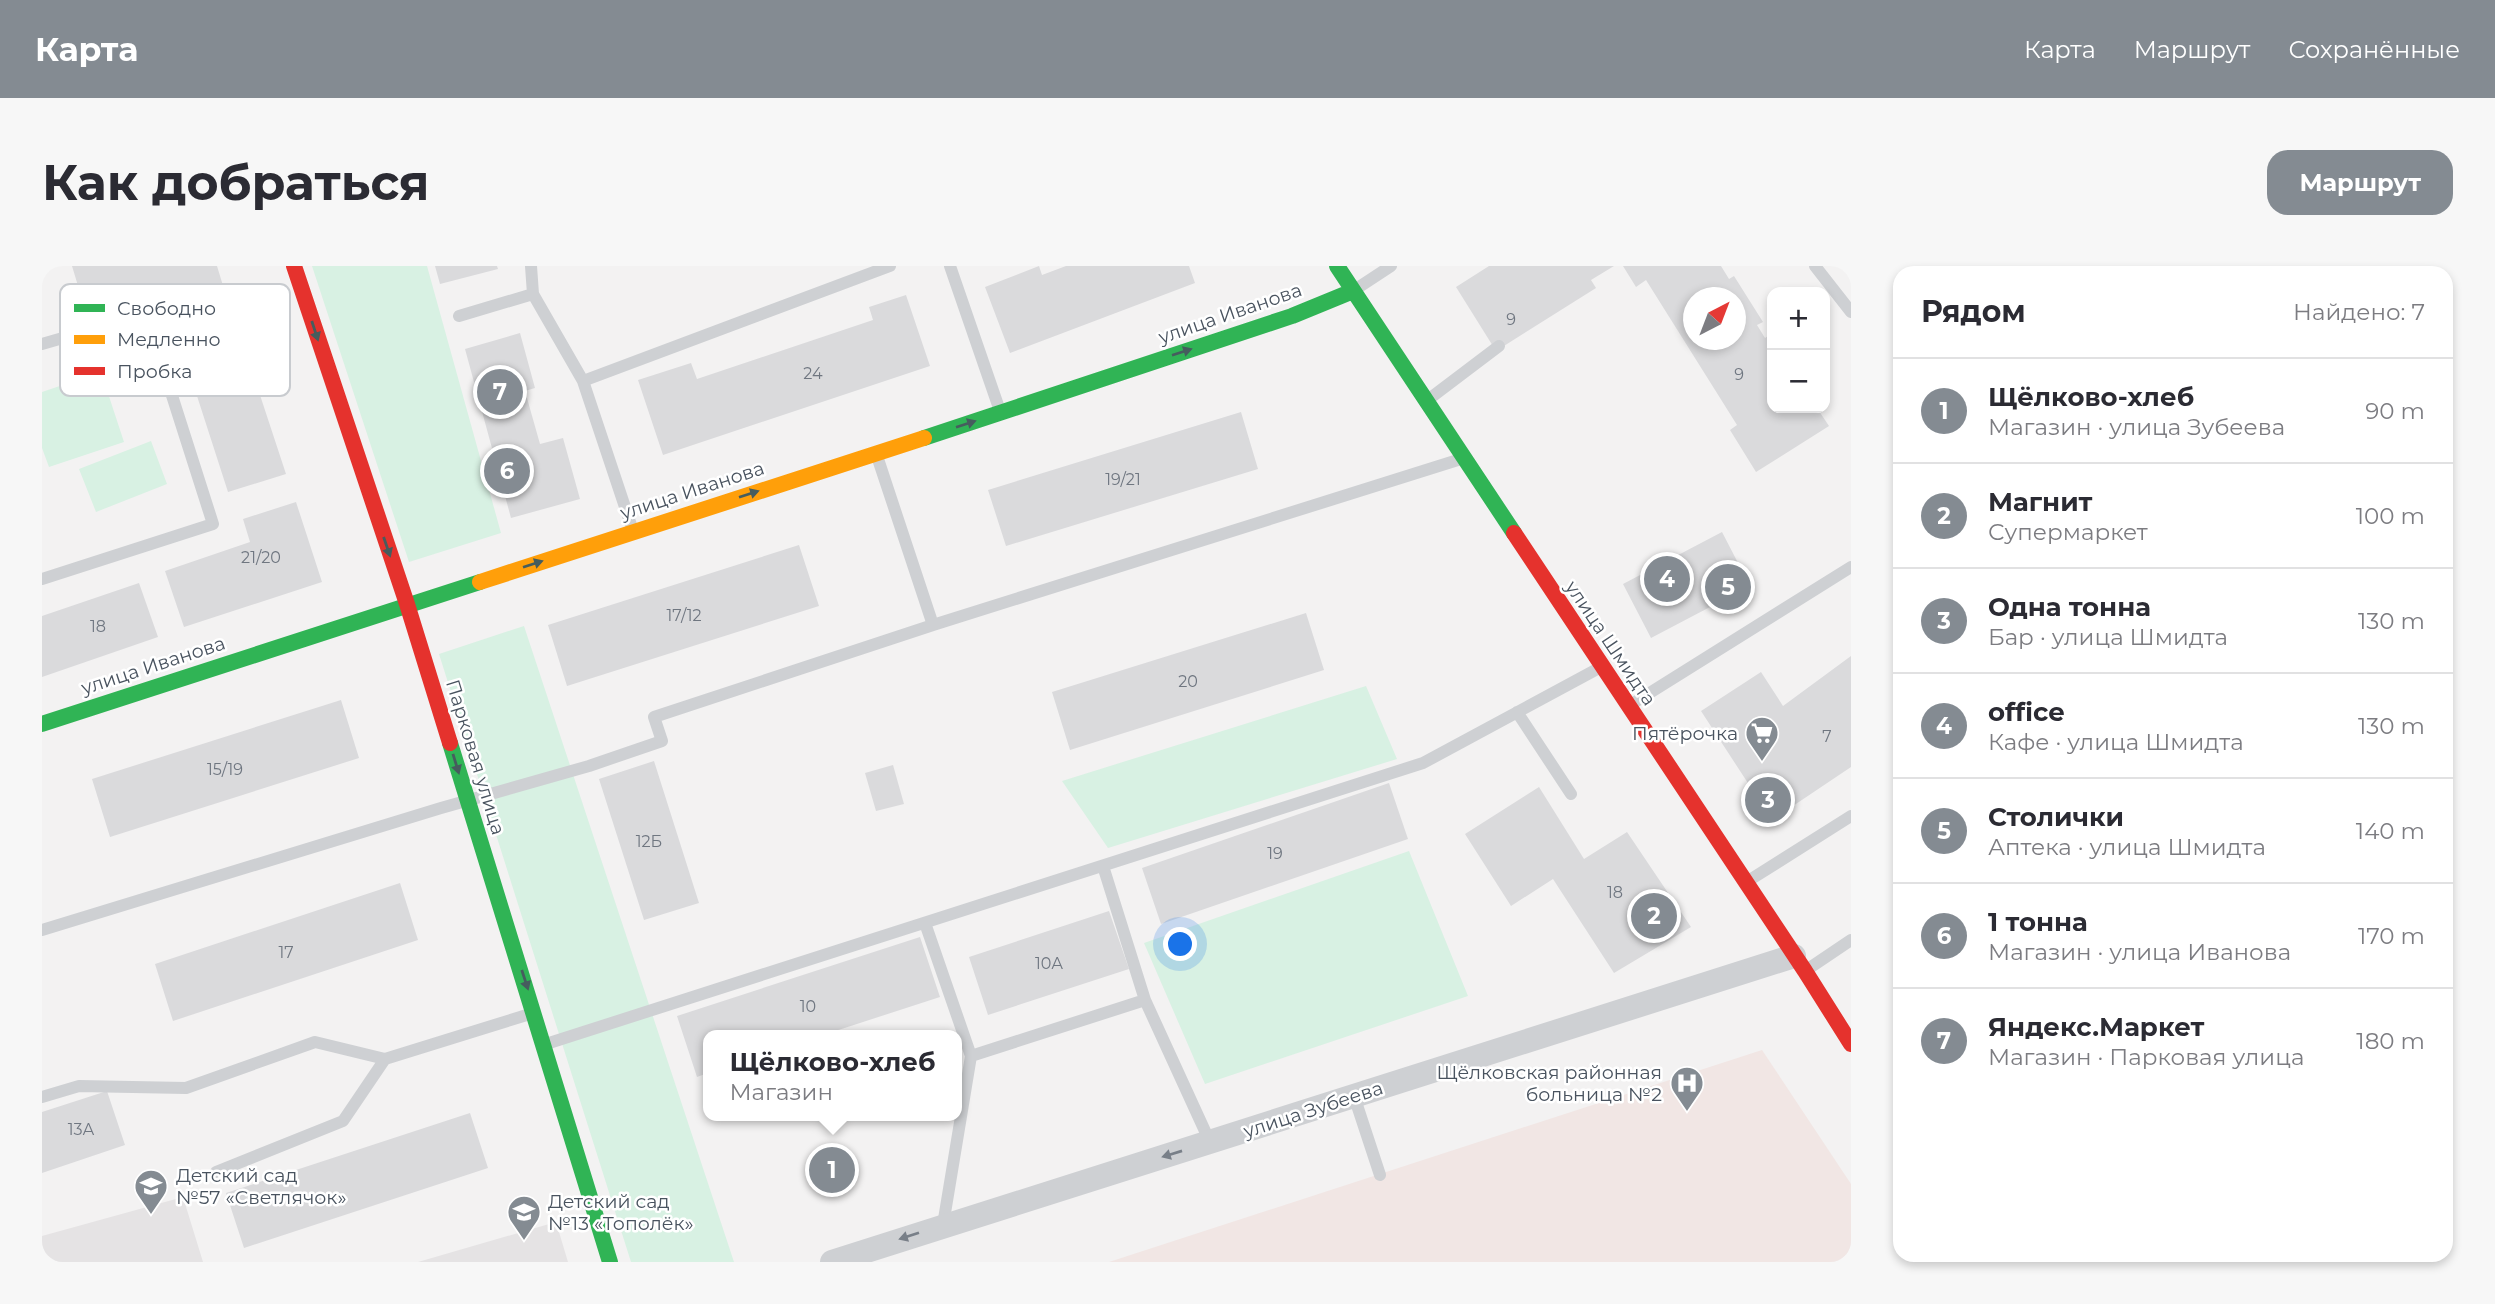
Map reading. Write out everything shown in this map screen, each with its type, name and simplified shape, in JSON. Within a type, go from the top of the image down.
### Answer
[{"type":"street","name":"Парковая улица","points":[[294,266],[407,604],[610,1262]]},
{"type":"street","name":"улица Шмидта","points":[[1337,266],[1851,1044]]},
{"type":"street","name":"улица Иванова","points":[[42,724],[1000,413],[1292,316],[1353,291]]},
{"type":"street","name":"улица Зубеева","points":[[832,1262],[1354,1096],[1800,963]]},
{"type":"lane","points":[[531,266],[533,294],[583,382],[634,531]]},
{"type":"lane","points":[[583,382],[890,266]]},
{"type":"lane","points":[[950,266],[1000,413]]},
{"type":"lane","points":[[1353,291],[1391,266]]},
{"type":"lane","points":[[1815,266],[1851,312]]},
{"type":"lane","points":[[459,316],[533,294]]},
{"type":"lane","points":[[42,344],[60,339]]},
{"type":"lane","points":[[1426,401],[1499,346]]},
{"type":"lane","points":[[42,579],[213,524],[172,396]]},
{"type":"lane","points":[[876,453],[933,625]]},
{"type":"lane","points":[[42,930],[589,766],[662,741],[654,717],[933,625],[1463,458]]},
{"type":"lane","points":[[1628,706],[1851,567]]},
{"type":"lane","points":[[545,1045],[1423,763],[1601,666]]},
{"type":"lane","points":[[1517,712],[1571,794]]},
{"type":"lane","points":[[1745,883],[1851,816]]},
{"type":"lane","points":[[1103,866],[1145,1000],[1210,1142]]},
{"type":"lane","points":[[925,923],[971,1056],[962,1110]]},
{"type":"lane","points":[[1800,963],[1851,940]]},
{"type":"lane","points":[[971,1056],[1145,1000]]},
{"type":"lane","points":[[42,1097],[79,1086],[186,1088],[315,1042],[385,1059],[535,1012]]},
{"type":"lane","points":[[216,1172],[343,1121],[385,1059]]},
{"type":"lane","points":[[1354,1096],[1381,1175]]},
{"type":"lane","points":[[943,1225],[960,1121]]},
{"type":"shaded area","name":"Щёлковская районная больница №2","points":[[1762,1050],[1851,1184],[1851,1262],[1109,1262]]},
{"type":"shaded area","name":"Детский сад №57 «Светлячок»","points":[[183,1197],[203,1262],[42,1262],[42,1236]]},
{"type":"shaded area","name":"Детский сад №13 «Тополёк»","points":[[556,1222],[568,1262],[418,1262]]},
{"type":"green space","points":[[312,266],[427,266],[501,533],[409,562]]},
{"type":"green space","points":[[60,386],[60,396],[109,396],[124,442],[49,467],[42,448],[42,392]]},
{"type":"green space","points":[[151,441],[167,484],[96,512],[79,469]]},
{"type":"green space","points":[[524,626],[734,1262],[631,1262],[439,654]]},
{"type":"green space","points":[[1366,686],[1397,759],[1108,848],[1062,781]]},
{"type":"green space","points":[[1409,851],[1468,996],[1205,1084],[1144,943]]},
{"type":"building","points":[[72,266],[217,266],[222,284],[164,284],[77,284]]},
{"type":"building","points":[[435,266],[497,266],[498,269],[440,284]]},
{"type":"building","points":[[1039,266],[1042,275],[1066,266],[1189,266],[1195,283],[1010,353],[985,287]]},
{"type":"building","points":[[1489,266],[1614,266],[1591,280],[1596,288],[1496,351],[1456,287]]},
{"type":"building","points":[[1623,266],[1721,266],[1729,279],[1734,276],[1741,287],[1683,287],[1683,339],[1646,280],[1636,287]]},
{"type":"building","points":[[906,295],[930,366],[663,455],[638,380],[691,363],[697,379],[873,320],[869,307]]},
{"type":"building","points":[[1746,295],[1763,322],[1757,325],[1765,338],[1767,337],[1767,413],[1820,413],[1829,426],[1756,472],[1730,430],[1737,425],[1690,350],[1746,350]]},
{"type":"building","points":[[520,333],[535,388],[525,391],[540,444],[563,438],[580,499],[511,518],[465,349]]},
{"type":"building","points":[[197,396],[260,396],[286,474],[228,492]]},
{"type":"building","points":[[1241,412],[1258,469],[1006,546],[988,490]]},
{"type":"building","points":[[296,502],[322,582],[184,627],[165,571],[250,542],[243,519]]},
{"type":"building","points":[[1722,532],[1750,586],[1651,638],[1623,584]]},
{"type":"building","points":[[799,545],[819,606],[567,686],[548,625]]},
{"type":"building","points":[[139,583],[158,637],[42,677],[42,616]]},
{"type":"building","points":[[1306,613],[1324,670],[1070,750],[1052,692]]},
{"type":"building","points":[[1851,656],[1851,767],[1772,820],[1701,711],[1761,672],[1783,706]]},
{"type":"building","points":[[341,700],[359,758],[110,837],[92,779]]},
{"type":"building","points":[[654,761],[699,903],[644,920],[599,779]]},
{"type":"building","points":[[893,765],[904,804],[876,811],[865,773]]},
{"type":"building","points":[[1389,783],[1408,839],[1161,924],[1142,868]]},
{"type":"building","points":[[1539,787],[1584,859],[1627,832],[1691,927],[1614,973],[1553,879],[1511,906],[1465,834]]},
{"type":"building","points":[[400,883],[418,940],[173,1021],[155,964]]},
{"type":"building","points":[[1109,911],[1129,969],[988,1015],[969,957]]},
{"type":"building","points":[[920,937],[940,997],[838,1030],[703,1030],[703,1075],[697,1077],[677,1016]]},
{"type":"building","points":[[107,1091],[125,1145],[42,1173],[42,1112]]},
{"type":"building","points":[[470,1113],[488,1168],[244,1248],[226,1193]]},
{"type":"building","points":[[841,1145],[854,1185],[833,1192],[830,1184],[822,1187],[811,1155]]},
{"type":"traffic: fast","points":[[1337,266],[1514,533]]},
{"type":"traffic: fast","points":[[924,438],[1292,316],[1353,291]]},
{"type":"traffic: fast","points":[[42,724],[480,582]]},
{"type":"traffic: fast","points":[[450,743],[610,1262]]},
{"type":"traffic: slow","points":[[480,582],[924,438]]},
{"type":"traffic: jam","points":[[294,266],[407,604],[450,743]]},
{"type":"traffic: jam","points":[[1514,533],[1851,1044]]},
{"type":"place","name":"Яндекс.Маркет","points":[[500,392]]},
{"type":"place","name":"1 тонна","points":[[507,471]]},
{"type":"place","name":"office","points":[[1667,579]]},
{"type":"place","name":"Столички","points":[[1728,587]]},
{"type":"place","name":"Пятёрочка","points":[[1762,763]]},
{"type":"place","name":"Одна тонна","points":[[1768,800]]},
{"type":"place","name":"Магнит","points":[[1654,916]]},
{"type":"place","name":"Щёлковская районная больница №2","points":[[1687,1113]]},
{"type":"place","name":"Щёлково-хлеб","points":[[832,1170]]},
{"type":"place","name":"Детский сад №57 «Светлячок»","points":[[151,1216]]},
{"type":"place","name":"Детский сад №13 «Тополёк»","points":[[524,1242]]}]
